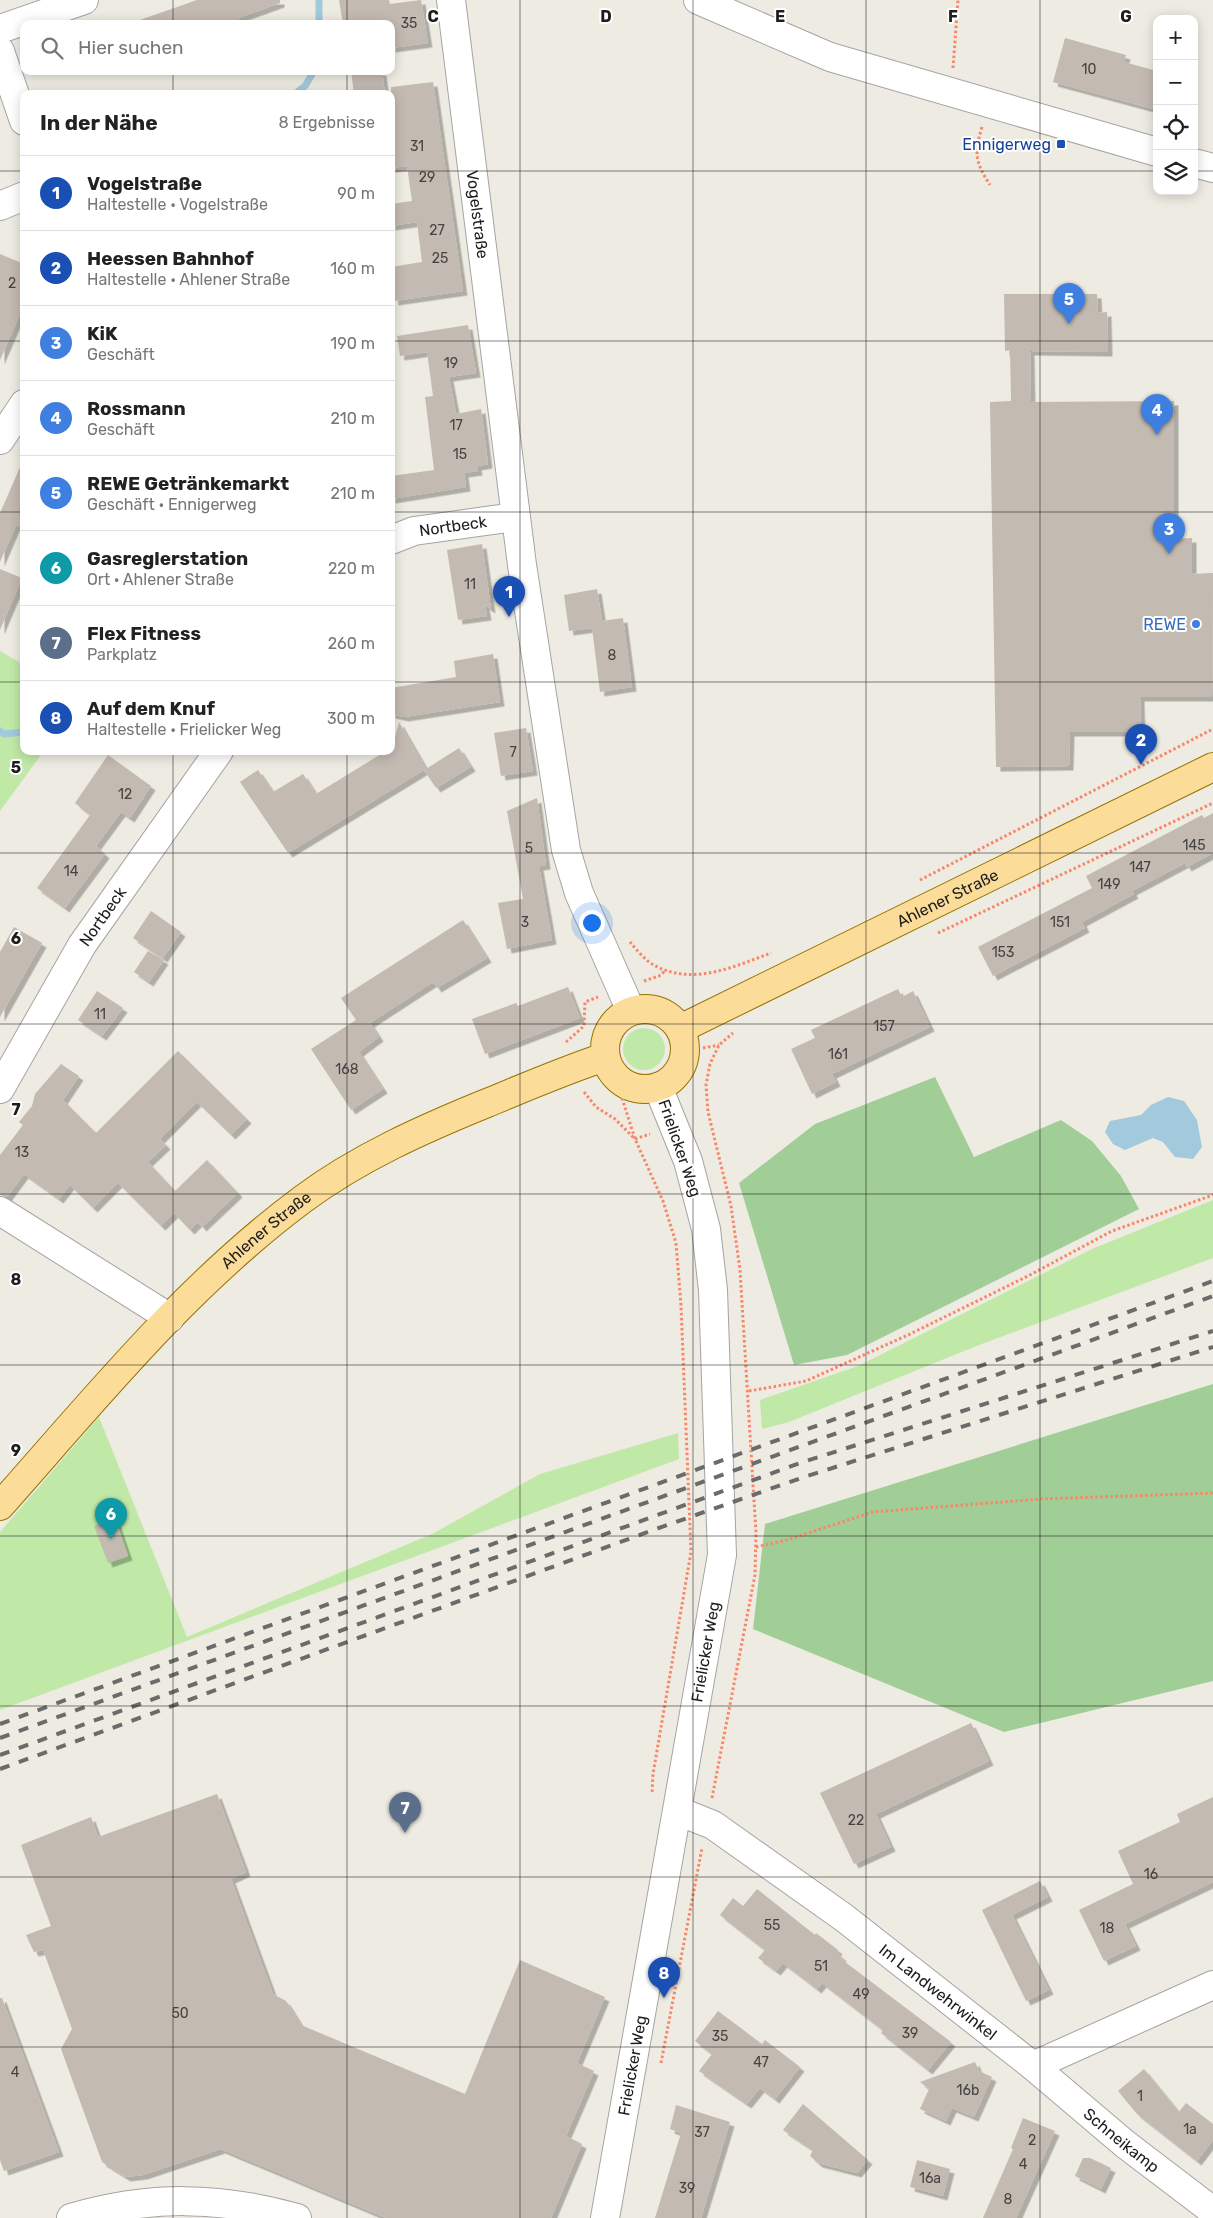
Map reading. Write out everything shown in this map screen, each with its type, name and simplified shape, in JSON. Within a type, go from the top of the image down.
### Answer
[{"type":"main road","name":"Ahlener Straße","points":[[680,1029],[1213,767]]},
{"type":"main road","points":[[654,1009],[673,1020],[680,1029],[685,1046],[683,1064],[677,1074],[658,1087],[636,1088],[610,1067],[604,1046],[612,1024],[631,1011],[654,1009]]},
{"type":"main road","name":"Ahlener Straße","points":[[0,1506],[113,1377],[170,1318],[262,1232],[304,1198],[365,1160],[417,1132],[574,1067],[610,1067]]},
{"type":"street","points":[[26,20],[84,0]]},
{"type":"street","name":"Vogelstraße","points":[[451,0],[516,517],[566,850],[579,893],[631,1011]]},
{"type":"street","points":[[698,0],[830,57],[1153,151]]},
{"type":"street","points":[[0,29],[20,22]]},
{"type":"street","points":[[0,51],[20,109]]},
{"type":"street","points":[[1198,163],[1213,168]]},
{"type":"street","points":[[0,206],[20,198]]},
{"type":"street","points":[[0,440],[20,410]]},
{"type":"street","name":"Nortbeck","points":[[395,538],[414,531],[516,517]]},
{"type":"street","name":"Nortbeck","points":[[0,1088],[82,946],[216,755]]},
{"type":"street","name":"Frielicker Weg","points":[[606,2218],[722,1555],[712,1290],[706,1229],[688,1161],[658,1087]]},
{"type":"street","points":[[0,1211],[170,1318]]},
{"type":"street","name":"Im Landwehrwinkel","points":[[678,1811],[707,1822],[843,1917],[1033,2066]]},
{"type":"street","points":[[1033,2066],[1213,1985]]},
{"type":"street","name":"Schneikamp","points":[[1033,2066],[1125,2144],[1213,2211]]},
{"type":"street","points":[[71,2218],[158,2201],[195,2200],[240,2204],[297,2218]]},
{"type":"path","points":[[952,93],[958,0]]},
{"type":"path","points":[[989,104],[976,147],[980,169],[990,185]]},
{"type":"path","points":[[912,884],[1213,729]]},
{"type":"path","points":[[934,935],[1213,803]]},
{"type":"path","points":[[666,970],[679,975],[695,976],[745,963],[780,950]]},
{"type":"path","points":[[708,1112],[706,1085],[710,1064],[720,1045],[740,1029]]},
{"type":"path","points":[[610,1067],[635,1140],[664,1201],[676,1243],[681,1305],[692,1552],[653,1774],[652,1800]]},
{"type":"path","points":[[749,1391],[806,1381],[908,1335],[1028,1276],[1112,1231],[1213,1195]]},
{"type":"path","points":[[756,1547],[787,1540],[874,1512],[1041,1499],[1213,1493]]},
{"type":"path","points":[[659,2070],[707,1822]]},
{"type":"green space","points":[[0,651],[20,663],[20,755],[41,755],[0,811]]},
{"type":"green space","points":[[644,1028],[659,1034],[665,1049],[659,1064],[644,1070],[629,1064],[623,1049],[629,1034]]},
{"type":"green space","points":[[935,1077],[974,1157],[1061,1120],[1092,1141],[1121,1176],[1139,1209],[847,1355],[794,1365],[739,1183],[815,1124]]},
{"type":"green space","points":[[1213,1200],[1213,1258],[979,1345],[789,1422],[762,1429],[760,1400],[858,1366],[1092,1249]]},
{"type":"green space","points":[[1213,1384],[1213,1681],[1004,1732],[753,1629],[765,1524]]},
{"type":"green space","points":[[99,1417],[187,1637],[432,1534],[540,1474],[678,1433],[679,1459],[0,1710],[0,1532]]},
{"type":"water","points":[[1168,1097],[1184,1101],[1197,1120],[1202,1147],[1193,1159],[1175,1157],[1163,1142],[1153,1138],[1125,1150],[1113,1144],[1105,1132],[1110,1121],[1141,1115],[1151,1105]]},
{"type":"building","points":[[197,0],[280,0],[280,3],[238,18],[239,20],[140,20]]},
{"type":"building","points":[[339,0],[389,0],[390,4],[421,0],[428,43],[395,47],[395,20],[342,20]]},
{"type":"building","points":[[1065,38],[1126,55],[1124,62],[1153,70],[1153,109],[1053,82]]},
{"type":"building","points":[[352,75],[383,75],[384,90],[353,90]]},
{"type":"building","points":[[433,82],[463,291],[395,301],[395,266],[422,262],[417,222],[395,225],[395,203],[412,201],[407,166],[395,168],[395,90],[391,90],[391,87]]},
{"type":"building","points":[[0,254],[20,262],[20,314],[0,360]]},
{"type":"building","points":[[1004,294],[1097,294],[1098,313],[1107,312],[1108,352],[1030,351],[1031,402],[1174,401],[1174,539],[1192,538],[1192,574],[1213,573],[1212,697],[1140,697],[1141,732],[1070,732],[1069,766],[996,767],[990,402],[1011,401],[1010,350],[1005,351]]},
{"type":"building","points":[[468,325],[476,373],[449,377],[456,414],[481,409],[488,464],[477,466],[478,471],[464,473],[466,487],[395,498],[395,475],[434,470],[425,397],[433,396],[427,352],[400,356],[397,336]]},
{"type":"building","points":[[20,467],[20,526],[16,525],[0,562],[0,513]]},
{"type":"building","points":[[482,544],[491,609],[485,605],[487,616],[458,620],[447,550]]},
{"type":"building","points":[[0,569],[20,577],[20,583],[0,630]]},
{"type":"building","points":[[597,589],[602,621],[623,618],[632,687],[600,692],[592,628],[569,631],[564,595]]},
{"type":"building","points":[[493,654],[500,702],[404,717],[395,715],[395,687],[456,677],[454,661]]},
{"type":"building","points":[[399,722],[426,769],[459,748],[471,767],[436,788],[424,770],[288,853],[240,782],[258,770],[273,792],[303,774],[316,794],[379,755],[395,755],[395,736]]},
{"type":"building","points":[[526,728],[533,771],[501,776],[494,733]]},
{"type":"building","points":[[108,755],[151,786],[130,818],[121,812],[96,846],[105,854],[65,908],[37,888],[90,815],[75,803]]},
{"type":"building","points":[[537,798],[546,865],[539,866],[552,940],[507,949],[498,903],[523,899],[507,811]]},
{"type":"building","points":[[1213,813],[1213,853],[1187,867],[1185,863],[1132,891],[1134,894],[1082,922],[1085,928],[993,976],[978,947],[1092,888],[1086,876],[1202,815],[1204,818]]},
{"type":"building","points":[[151,911],[181,932],[163,958],[133,938]]},
{"type":"building","points":[[463,920],[487,958],[437,988],[433,982],[370,1023],[379,1037],[359,1052],[383,1089],[351,1110],[311,1049],[356,1020],[341,998]]},
{"type":"building","points":[[14,927],[42,943],[0,1017],[0,952]]},
{"type":"building","points":[[148,951],[164,960],[149,982],[134,972]]},
{"type":"building","points":[[568,987],[580,1018],[485,1054],[472,1019],[516,1003],[518,1006]]},
{"type":"building","points":[[898,989],[902,997],[913,991],[930,1027],[832,1074],[836,1082],[812,1094],[791,1049],[815,1038],[811,1030]]},
{"type":"building","points":[[97,991],[123,1008],[102,1036],[78,1020]]},
{"type":"building","points":[[178,1051],[247,1119],[231,1135],[197,1102],[160,1139],[166,1145],[148,1162],[175,1191],[207,1160],[238,1193],[202,1227],[198,1222],[190,1230],[174,1213],[161,1226],[118,1183],[93,1208],[70,1185],[59,1199],[24,1174],[7,1197],[0,1195],[0,1155],[23,1125],[19,1122],[32,1106],[35,1094],[61,1064],[79,1076],[63,1100],[96,1133]]},
{"type":"building","points":[[115,1518],[128,1556],[108,1563],[94,1526]]},
{"type":"building","points":[[971,1723],[989,1761],[876,1814],[891,1847],[854,1864],[820,1793]]},
{"type":"building","points":[[217,1794],[246,1872],[231,1879],[273,1994],[286,2001],[301,2025],[465,2094],[520,1960],[605,1997],[577,2063],[594,2071],[566,2136],[582,2144],[551,2218],[386,2218],[221,2149],[143,2175],[126,2177],[102,2162],[61,2049],[72,2029],[43,1950],[34,1952],[26,1935],[51,1926],[21,1845],[91,1817],[98,1837]]},
{"type":"building","points":[[1213,1797],[1213,1882],[1125,1924],[1136,1946],[1104,1961],[1079,1910],[1133,1884],[1118,1851],[1180,1822],[1177,1814]]},
{"type":"building","points":[[1040,1881],[1048,1897],[1012,1915],[1049,1990],[1026,2001],[982,1910]]},
{"type":"building","points":[[757,1889],[815,1935],[816,1933],[838,1950],[836,1952],[842,1957],[841,1959],[951,2042],[928,2070],[881,2033],[883,2030],[822,1983],[817,1989],[783,1963],[776,1971],[758,1958],[765,1950],[720,1915],[733,1898],[743,1906]]},
{"type":"building","points":[[0,1998],[2,1998],[59,2152],[4,2171],[0,2160]]},
{"type":"building","points":[[718,2011],[762,2044],[765,2040],[800,2067],[775,2099],[760,2088],[747,2104],[699,2071],[712,2054],[695,2041]]},
{"type":"building","points":[[975,2062],[979,2071],[992,2077],[974,2117],[952,2108],[946,2121],[920,2109],[929,2089],[920,2082]]},
{"type":"building","points":[[1144,2069],[1179,2112],[1186,2103],[1213,2124],[1213,2140],[1197,2161],[1137,2114],[1118,2091]]},
{"type":"building","points":[[803,2104],[868,2160],[857,2173],[818,2163],[810,2156],[813,2150],[783,2130]]},
{"type":"building","points":[[676,2105],[730,2122],[701,2218],[655,2218],[681,2133],[670,2129]]},
{"type":"building","points":[[1023,2118],[1055,2131],[1016,2218],[983,2218],[1013,2149],[1011,2148]]},
{"type":"building","points":[[1083,2158],[1090,2158],[1111,2168],[1101,2189],[1075,2176]]},
{"type":"building","points":[[917,2160],[950,2169],[943,2196],[910,2187]]},
{"type":"waterway","points":[[319,0],[319,20]]},
{"type":"waterway","points":[[300,90],[305,86],[312,75]]},
{"type":"waterway","points":[[0,731],[4,734],[20,732]]},
{"type":"railway","points":[[0,1724],[1213,1281]]},
{"type":"railway","points":[[0,1738],[1213,1296]]},
{"type":"railway","points":[[0,1755],[800,1463],[1213,1331]]},
{"type":"railway","points":[[0,1769],[656,1529],[804,1477],[1213,1347]]},
{"type":"place","name":"Ennigerweg","points":[[1061,144]]},
{"type":"place","name":"REWE Getränkemarkt","points":[[1069,324]]},
{"type":"place","name":"Rossmann","points":[[1157,435]]},
{"type":"place","name":"KiK","points":[[1169,554]]},
{"type":"place","name":"Vogelstraße","points":[[509,617]]},
{"type":"place","name":"REWE","points":[[1196,624]]},
{"type":"place","name":"Heessen Bahnhof","points":[[1141,765]]},
{"type":"place","name":"Gasreglerstation","points":[[111,1539]]},
{"type":"place","name":"Flex Fitness","points":[[405,1833]]},
{"type":"place","name":"Auf dem Knuf","points":[[664,1998]]}]
